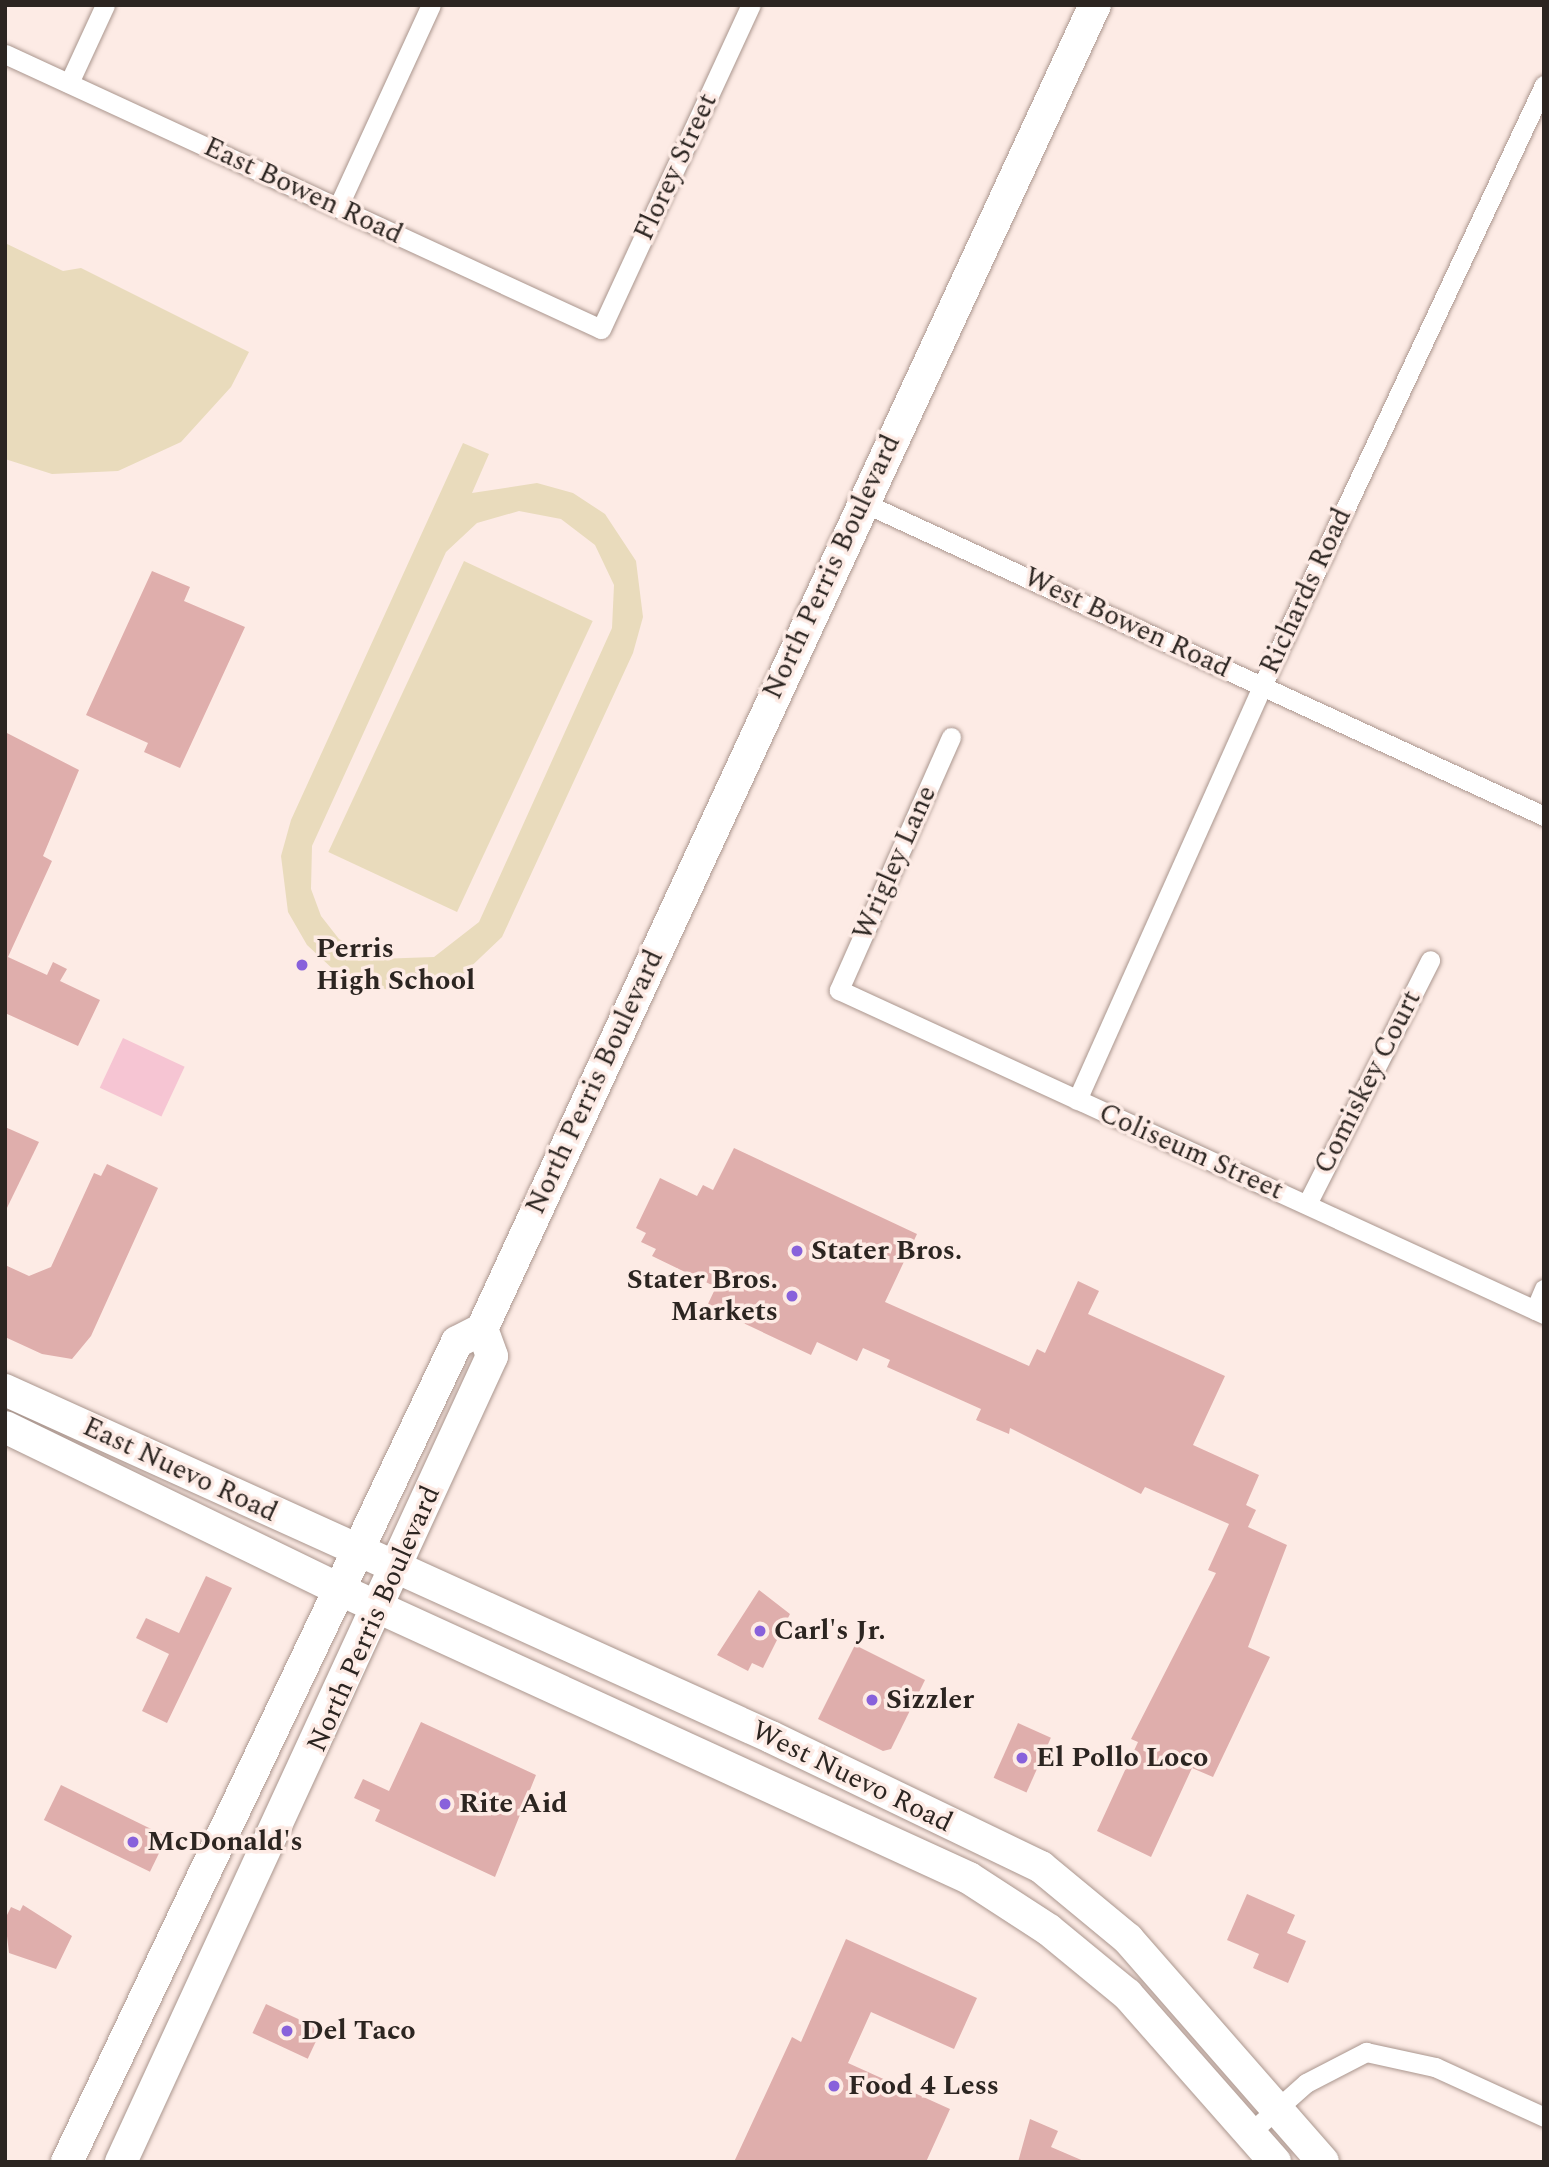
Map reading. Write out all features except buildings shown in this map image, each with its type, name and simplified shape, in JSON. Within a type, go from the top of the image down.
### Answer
[{"type":"main road","name":"North Perris Boulevard","points":[[67,2162],[336,1588],[457,1342],[482,1329],[862,502],[1096,5]]},
{"type":"main road","name":"North Perris Boulevard","points":[[121,2162],[380,1608],[492,1356],[482,1329]]},
{"type":"main road","name":"East Nuevo Road","points":[[5,1390],[355,1551]]},
{"type":"main road","name":"East Nuevo Road","points":[[5,1427],[380,1608]]},
{"type":"main road","name":"West Nuevo Road","points":[[355,1551],[771,1737],[1041,1867],[1128,1939],[1323,2162]]},
{"type":"main road","name":"West Nuevo Road","points":[[380,1608],[900,1843],[1015,1906],[1088,1960],[1165,2032],[1252,2131],[1275,2162]]},
{"type":"main road","points":[[900,1843],[923,1838],[954,1847],[1014,1882],[1041,1867]]},
{"type":"street","points":[[69,83],[105,5]]},
{"type":"street","points":[[338,207],[431,5]]},
{"type":"street","name":"Florey Street","points":[[601,329],[751,5]]},
{"type":"street","name":"East Bowen Road","points":[[5,54],[601,329]]},
{"type":"street","name":"Richards Road","points":[[1077,1100],[1262,686],[1544,85]]},
{"type":"street","name":"West Bowen Road","points":[[862,502],[1544,816]]},
{"type":"street","name":"Wrigley Lane","points":[[839,990],[951,737]]},
{"type":"street","name":"Comiskey Court","points":[[1307,1204],[1430,960]]},
{"type":"street","name":"Coliseum Street","points":[[839,990],[1539,1312]]},
{"type":"street","points":[[1539,1312],[1544,1289]]},
{"type":"street","points":[[1252,2131],[1306,2083],[1366,2052],[1435,2067],[1544,2117]]},
{"type":"shaded area","points":[[5,243],[63,271],[81,268],[249,352],[231,387],[181,442],[118,471],[52,474],[5,459]]},
{"type":"shaded area","points":[[463,443],[489,454],[472,493],[537,483],[573,493],[605,514],[636,561],[643,617],[633,653],[502,937],[461,976],[426,989],[388,990],[335,971],[307,945],[288,912],[281,856],[291,820]],"holes":[[[519,511],[561,519],[595,545],[614,585],[612,628],[479,922],[434,957],[377,959],[339,939],[321,916],[311,889],[312,846],[446,552],[477,523]]]},
{"type":"shaded area","points":[[464,561],[593,621],[457,912],[328,852]]},
{"type":"shaded area","points":[[123,1038],[185,1067],[161,1117],[100,1088]]},
{"type":"place","name":"Perris High School","points":[[302,965]]},
{"type":"place","name":"Stater Bros.","points":[[797,1251]]},
{"type":"place","name":"Stater Bros. Markets","points":[[792,1296]]},
{"type":"place","name":"Carl's Jr.","points":[[760,1631]]},
{"type":"place","name":"Sizzler","points":[[872,1700]]},
{"type":"place","name":"El Pollo Loco","points":[[1022,1758]]},
{"type":"place","name":"Rite Aid","points":[[445,1804]]},
{"type":"place","name":"McDonald's","points":[[133,1842]]},
{"type":"place","name":"Del Taco","points":[[287,2031]]},
{"type":"place","name":"Food 4 Less","points":[[834,2086]]}]
